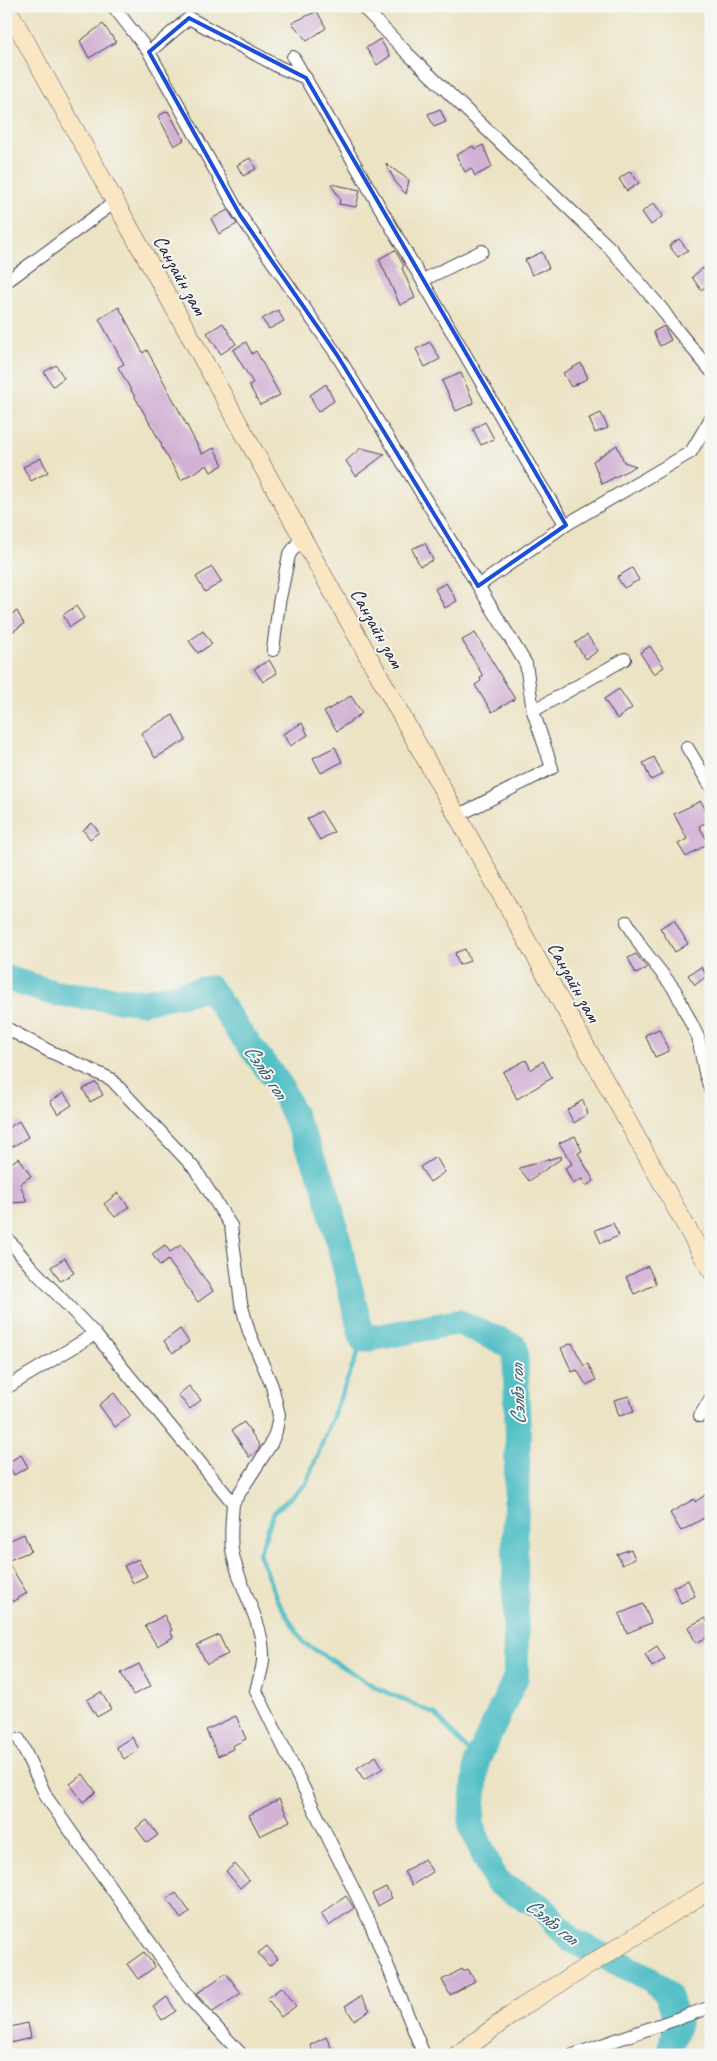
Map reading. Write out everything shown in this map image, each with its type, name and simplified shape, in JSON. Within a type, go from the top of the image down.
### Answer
[{"type":"main road","name":"Санзайн зам","points":[[6,6],[711,1271]]},
{"type":"main road","points":[[457,2055],[522,2007],[711,1888]]},
{"type":"street","points":[[113,6],[149,52],[240,215],[337,355],[526,664],[532,711],[552,768],[457,816]]},
{"type":"street","points":[[362,6],[407,54],[610,248],[662,309],[711,372]]},
{"type":"street","points":[[149,52],[189,18],[278,67],[306,78]]},
{"type":"street","points":[[293,57],[540,484],[566,525]]},
{"type":"street","points":[[6,282],[116,202]]},
{"type":"street","points":[[423,280],[482,250]]},
{"type":"street","points":[[691,452],[711,418]]},
{"type":"street","points":[[478,586],[566,525],[691,452],[711,435]]},
{"type":"street","points":[[273,650],[279,603],[289,556],[302,537]]},
{"type":"street","points":[[532,711],[625,659]]},
{"type":"street","points":[[687,747],[711,788]]},
{"type":"street","points":[[627,922],[642,948],[675,990],[698,1037],[705,1073],[711,1090]]},
{"type":"street","points":[[6,1028],[49,1051],[111,1079],[196,1169],[231,1226],[241,1303],[249,1332],[272,1386],[279,1415],[276,1431],[270,1444],[233,1503],[232,1551],[242,1586],[258,1626],[263,1661],[256,1691],[371,1926],[424,2055]]},
{"type":"street","points":[[6,1237],[32,1268],[95,1334],[233,1503]]},
{"type":"street","points":[[6,1388],[95,1334]]},
{"type":"street","points":[[700,1416],[711,1398]]},
{"type":"street","points":[[19,1739],[47,1798],[191,2000],[242,2055]]},
{"type":"street","points":[[573,2055],[711,2007]]},
{"type":"highlighted area","points":[[189,18],[306,78],[566,525],[478,586],[337,355],[240,215],[149,52]]},
{"type":"building","points":[[317,11],[326,28],[307,41],[292,23]]},
{"type":"building","points":[[103,24],[116,42],[89,58],[80,41]]},
{"type":"building","points":[[380,39],[390,56],[377,65],[366,48]]},
{"type":"building","points":[[440,109],[446,122],[434,127],[428,114]]},
{"type":"building","points":[[168,111],[184,140],[174,146],[158,116]]},
{"type":"building","points":[[483,145],[492,167],[475,176],[471,168],[465,172],[456,155],[473,146],[475,149]]},
{"type":"building","points":[[250,158],[256,169],[243,176],[237,165]]},
{"type":"building","points":[[386,164],[409,180],[406,194],[397,185]]},
{"type":"building","points":[[630,171],[639,183],[627,191],[619,179]]},
{"type":"building","points":[[331,184],[360,190],[356,207],[339,204],[340,199]]},
{"type":"building","points":[[654,203],[663,216],[651,225],[642,212]]},
{"type":"building","points":[[228,210],[237,224],[219,234],[211,219]]},
{"type":"building","points":[[679,239],[688,250],[678,257],[669,246]]},
{"type":"building","points":[[395,250],[404,266],[402,268],[415,298],[400,305],[379,259]]},
{"type":"building","points":[[542,252],[549,268],[532,275],[525,260]]},
{"type":"building","points":[[703,268],[711,282],[701,290],[692,277]]},
{"type":"building","points":[[119,307],[143,353],[147,350],[202,454],[214,448],[223,465],[211,472],[207,465],[181,480],[118,367],[124,364],[99,319]]},
{"type":"building","points":[[278,310],[284,321],[269,329],[262,319]]},
{"type":"building","points":[[223,323],[236,344],[221,354],[207,333]]},
{"type":"building","points":[[664,326],[671,340],[660,346],[653,332]]},
{"type":"building","points":[[246,342],[252,354],[256,351],[280,395],[260,405],[249,385],[253,383],[233,350]]},
{"type":"building","points":[[430,342],[440,359],[425,367],[416,349]]},
{"type":"building","points":[[581,363],[588,378],[571,387],[563,373]]},
{"type":"building","points":[[56,365],[64,378],[53,386],[44,372]]},
{"type":"building","points":[[461,373],[474,403],[456,411],[442,381]]},
{"type":"building","points":[[326,384],[334,401],[318,412],[310,395]]},
{"type":"building","points":[[601,413],[608,428],[595,433],[589,418]]},
{"type":"building","points":[[485,422],[494,439],[481,445],[473,429]]},
{"type":"building","points":[[617,445],[624,462],[636,466],[602,484],[593,461]]},
{"type":"building","points":[[361,448],[385,454],[356,476],[346,461]]},
{"type":"building","points":[[41,458],[48,472],[31,481],[23,467]]},
{"type":"building","points":[[425,543],[433,560],[420,566],[412,549]]},
{"type":"building","points":[[212,567],[222,582],[205,592],[196,577]]},
{"type":"building","points":[[632,568],[639,580],[624,588],[617,577]]},
{"type":"building","points":[[446,583],[457,601],[445,608],[435,589]]},
{"type":"building","points":[[76,606],[84,618],[70,627],[63,615]]},
{"type":"building","points":[[17,611],[24,624],[12,632],[6,624],[6,618]]},
{"type":"building","points":[[203,631],[212,644],[198,653],[189,641]]},
{"type":"building","points":[[475,633],[515,699],[492,712],[475,685],[481,681],[480,678],[483,676],[462,640]]},
{"type":"building","points":[[587,635],[598,651],[586,659],[575,643]]},
{"type":"building","points":[[650,646],[664,667],[654,674],[640,653]]},
{"type":"building","points":[[269,660],[277,673],[263,682],[254,669]]},
{"type":"building","points":[[619,689],[632,708],[617,719],[604,699]]},
{"type":"building","points":[[351,696],[362,713],[337,731],[324,712]]},
{"type":"building","points":[[173,715],[186,740],[155,758],[141,733]]},
{"type":"building","points":[[302,723],[308,735],[290,746],[283,734]]},
{"type":"building","points":[[335,747],[342,762],[321,773],[313,758]]},
{"type":"building","points":[[654,757],[663,774],[651,780],[643,763]]},
{"type":"building","points":[[701,801],[711,820],[699,826],[709,843],[686,857],[678,844],[687,839],[674,814]]},
{"type":"building","points":[[321,811],[334,832],[320,840],[307,819]]},
{"type":"building","points":[[92,823],[99,832],[90,839],[83,830]]},
{"type":"building","points":[[674,920],[688,944],[675,952],[660,928]]},
{"type":"building","points":[[465,949],[470,961],[459,965],[455,953]]},
{"type":"building","points":[[636,954],[647,968],[636,974],[628,958]]},
{"type":"building","points":[[701,967],[707,976],[695,985],[688,975]]},
{"type":"building","points":[[659,1029],[669,1051],[655,1057],[645,1035]]},
{"type":"building","points":[[526,1060],[531,1070],[543,1061],[552,1078],[517,1099],[503,1072]]},
{"type":"building","points":[[96,1082],[103,1095],[90,1102],[83,1089]]},
{"type":"building","points":[[64,1093],[72,1105],[58,1114],[50,1101]]},
{"type":"building","points":[[583,1100],[588,1114],[574,1123],[567,1110]]},
{"type":"building","points":[[19,1121],[28,1137],[12,1147],[6,1137],[6,1129]]},
{"type":"building","points":[[575,1136],[582,1151],[578,1153],[594,1181],[586,1186],[582,1179],[573,1184],[565,1168],[572,1164],[559,1143]]},
{"type":"building","points":[[561,1156],[562,1158],[529,1181],[519,1168]]},
{"type":"building","points":[[436,1157],[445,1172],[430,1182],[420,1167]]},
{"type":"building","points":[[19,1158],[31,1176],[20,1184],[27,1202],[6,1203],[6,1166]]},
{"type":"building","points":[[118,1193],[129,1207],[115,1217],[104,1204]]},
{"type":"building","points":[[613,1223],[619,1236],[601,1243],[595,1230]]},
{"type":"building","points":[[165,1245],[170,1252],[181,1245],[213,1291],[198,1302],[168,1260],[160,1266],[152,1254]]},
{"type":"building","points":[[65,1258],[74,1273],[60,1281],[51,1267]]},
{"type":"building","points":[[648,1266],[656,1284],[634,1294],[626,1277]]},
{"type":"building","points":[[180,1329],[189,1342],[173,1353],[164,1341]]},
{"type":"building","points":[[572,1343],[584,1366],[588,1364],[596,1380],[586,1385],[577,1370],[572,1372],[561,1348]]},
{"type":"building","points":[[189,1386],[201,1400],[190,1409],[178,1395]]},
{"type":"building","points":[[114,1393],[131,1416],[115,1427],[99,1405]]},
{"type":"building","points":[[629,1396],[634,1412],[619,1416],[614,1400]]},
{"type":"building","points":[[244,1422],[260,1446],[249,1457],[232,1430]]},
{"type":"building","points":[[21,1455],[28,1467],[14,1475],[7,1463]]},
{"type":"building","points":[[711,1491],[711,1514],[681,1531],[670,1513],[694,1499],[695,1502]]},
{"type":"building","points":[[24,1534],[31,1551],[7,1561],[27,1593],[12,1602],[6,1592],[6,1542]]},
{"type":"building","points":[[631,1549],[635,1559],[622,1565],[617,1554]]},
{"type":"building","points":[[138,1559],[147,1576],[133,1583],[124,1566]]},
{"type":"building","points":[[688,1580],[695,1596],[681,1603],[673,1587]]},
{"type":"building","points":[[643,1604],[651,1623],[627,1633],[619,1614]]},
{"type":"building","points":[[164,1615],[172,1630],[170,1631],[173,1637],[157,1646],[145,1626]]},
{"type":"building","points":[[705,1618],[711,1628],[711,1635],[696,1643],[688,1627]]},
{"type":"building","points":[[219,1635],[228,1654],[207,1664],[197,1645]]},
{"type":"building","points":[[657,1646],[665,1659],[652,1667],[645,1654]]},
{"type":"building","points":[[139,1664],[151,1686],[133,1695],[121,1673]]},
{"type":"building","points":[[101,1692],[111,1709],[97,1717],[87,1700]]},
{"type":"building","points":[[236,1716],[246,1739],[232,1746],[233,1749],[218,1756],[206,1730]]},
{"type":"building","points":[[132,1737],[139,1749],[124,1759],[116,1747]]},
{"type":"building","points":[[376,1756],[383,1768],[364,1780],[357,1768]]},
{"type":"building","points":[[83,1774],[96,1792],[83,1802],[70,1784]]},
{"type":"building","points":[[279,1799],[290,1821],[260,1836],[249,1815]]},
{"type":"building","points":[[147,1820],[158,1835],[147,1843],[136,1828]]},
{"type":"building","points":[[424,1859],[433,1872],[412,1885],[404,1872]]},
{"type":"building","points":[[235,1864],[249,1880],[240,1888],[226,1871]]},
{"type":"building","points":[[386,1887],[392,1898],[378,1906],[372,1894]]},
{"type":"building","points":[[176,1893],[190,1912],[181,1919],[167,1899]]},
{"type":"building","points":[[346,1896],[354,1908],[329,1926],[321,1914]]},
{"type":"building","points":[[267,1946],[278,1959],[269,1966],[258,1953]]},
{"type":"building","points":[[144,1952],[155,1967],[138,1979],[127,1964]]},
{"type":"building","points":[[462,1969],[463,1971],[468,1969],[475,1981],[450,1995],[442,1980]]},
{"type":"building","points":[[226,1973],[241,1993],[213,2012],[196,1994]]},
{"type":"building","points":[[282,1987],[296,2006],[281,2017],[267,1998]]},
{"type":"building","points":[[361,1996],[370,2010],[354,2020],[345,2006]]},
{"type":"building","points":[[167,1997],[176,2011],[162,2020],[153,2007]]},
{"type":"building","points":[[28,2023],[31,2038],[6,2044],[6,2028]]},
{"type":"building","points":[[326,2037],[333,2051],[326,2055],[314,2055],[310,2045]]},
{"type":"waterway","name":"Сэлбэ гол","points":[[6,978],[54,993],[142,1002],[210,988],[237,1029],[280,1085],[324,1183],[363,1340],[458,1322],[515,1347],[518,1435],[515,1537],[516,1677],[477,1761],[471,1825],[496,1882],[542,1907],[571,1940],[649,1978],[667,1993],[678,2022],[668,2055]]},
{"type":"waterway","points":[[363,1340],[306,1484],[274,1512],[259,1554],[277,1600],[304,1643],[375,1687],[435,1714],[477,1761]]}]
